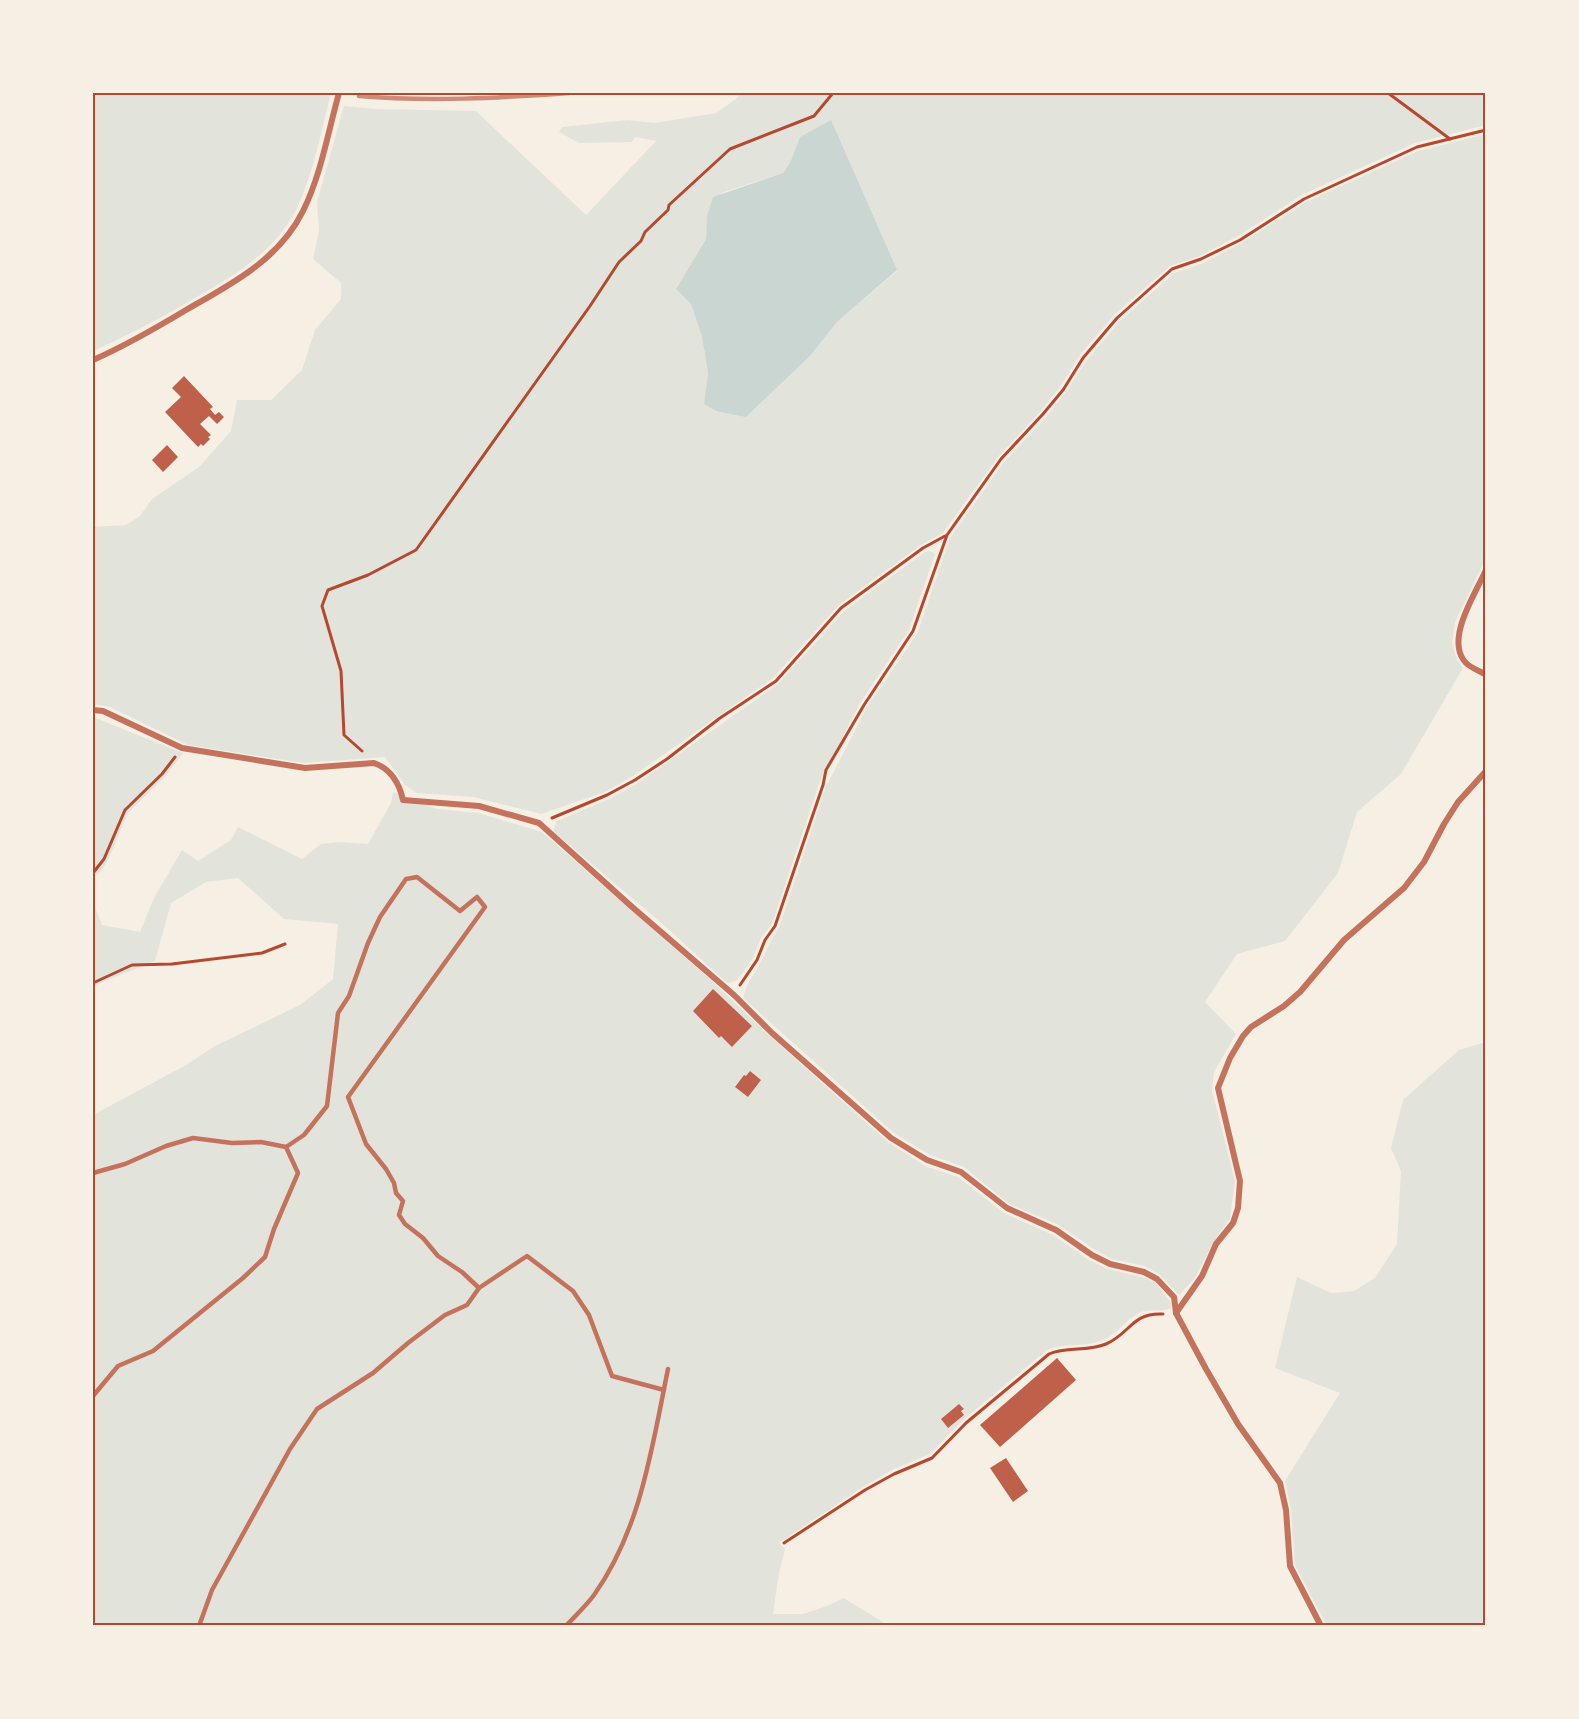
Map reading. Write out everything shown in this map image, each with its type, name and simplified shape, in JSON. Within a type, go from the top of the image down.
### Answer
[{"type":"street","points":[[93,360],[209,297],[247,274],[268,257],[291,231],[303,212],[313,189],[339,93]]},
{"type":"street","points":[[1486,570],[1461,624],[1458,643],[1466,664],[1486,675]]},
{"type":"street","points":[[93,710],[103,711],[182,748],[305,768],[374,763],[384,767],[393,775],[404,800],[479,806],[539,823],[734,995],[772,1033],[891,1138],[927,1160],[961,1172],[1007,1208],[1056,1230],[1110,1264],[1144,1272],[1157,1279],[1174,1297],[1176,1313],[1238,1424],[1280,1483],[1286,1510],[1290,1566],[1321,1626]]},
{"type":"street","points":[[1176,1313],[1202,1276],[1216,1244],[1233,1223],[1238,1208],[1240,1181],[1218,1088],[1230,1058],[1251,1027],[1292,999],[1344,940],[1404,888],[1424,862],[1458,802],[1486,771]]},
{"type":"lane","points":[[93,1173],[125,1164],[166,1146],[193,1138],[232,1143],[261,1142],[286,1147],[304,1135],[327,1106],[338,1013],[349,996],[368,943],[380,917],[406,879],[417,877],[460,911],[477,897],[485,907],[348,1097],[366,1144],[386,1169],[394,1183],[396,1193],[403,1201],[399,1215],[438,1256],[462,1272],[478,1288]]},
{"type":"lane","points":[[93,1396],[118,1366],[153,1351],[266,1257],[274,1230],[298,1173],[286,1147]]},
{"type":"lane","points":[[199,1626],[212,1590],[290,1449],[317,1409],[373,1373],[445,1315],[467,1305],[478,1288],[526,1256],[573,1291],[589,1315],[612,1376],[664,1390]]},
{"type":"lane","points":[[566,1626],[593,1596],[621,1550],[644,1483],[668,1370]]},
{"type":"path","points":[[374,763],[344,735],[341,671],[322,606],[328,590],[368,575],[416,550],[619,262],[641,241],[645,232],[668,210],[669,205],[730,149],[814,116],[833,93]]},
{"type":"path","points":[[1388,93],[1450,139]]},
{"type":"path","points":[[734,995],[757,960],[765,940],[775,926],[823,785],[826,770],[864,705],[913,632],[947,535],[1001,459],[1063,390],[1083,358],[1117,318],[1172,269],[1201,260],[1240,240],[1304,199],[1417,147],[1486,130]]},
{"type":"path","points":[[539,823],[607,795],[667,759],[720,718],[776,681],[841,608],[923,548],[947,535]]},
{"type":"path","points":[[93,873],[104,858],[125,810],[162,774],[182,748]]},
{"type":"path","points":[[93,983],[132,965],[172,964],[261,953],[285,945]]},
{"type":"path","points":[[784,1544],[865,1490],[894,1474],[932,1458],[966,1423],[1049,1354],[1060,1349],[1098,1347],[1108,1343],[1140,1317],[1176,1313]]},
{"type":"shaded area","points":[[93,93],[331,93],[313,166],[303,194],[297,208],[278,237],[253,260],[225,280],[157,319],[93,351]]},
{"type":"shaded area","points":[[740,93],[1486,93],[1486,125],[1415,143],[1302,195],[1238,236],[1200,256],[1170,266],[1114,315],[1080,355],[1060,387],[1040,412],[998,457],[943,533],[921,545],[839,605],[773,678],[633,776],[605,792],[541,814],[473,797],[417,793],[405,785],[385,757],[304,763],[188,745],[110,707],[93,704],[93,527],[126,525],[140,516],[152,499],[199,467],[231,431],[237,400],[271,400],[302,370],[315,330],[341,299],[341,283],[313,259],[319,231],[317,202],[344,106],[476,111],[586,215],[656,141],[635,137],[632,142],[579,143],[559,132],[562,127],[627,120],[654,123],[716,113],[736,99]],"holes":[[[800,137],[897,271],[837,322],[810,356],[746,417],[704,404],[708,373],[702,337],[691,304],[676,289],[706,239],[707,216],[723,192],[783,173],[790,163]]]},
{"type":"shaded area","points":[[831,120],[897,270],[837,322],[810,356],[746,417],[716,411],[704,404],[708,373],[702,337],[691,304],[676,289],[706,239],[707,216],[713,197],[783,173],[790,163],[800,137]]},
{"type":"shaded area","points":[[1486,134],[1486,558],[1455,622],[1452,643],[1457,660],[1463,668],[1401,774],[1357,812],[1338,873],[1285,941],[1237,954],[1205,1002],[1236,1034],[1214,1072],[1212,1090],[1235,1181],[1230,1218],[1216,1238],[1194,1279],[1179,1295],[1160,1275],[1145,1266],[1112,1259],[1095,1250],[1059,1225],[1009,1204],[964,1167],[930,1155],[894,1133],[743,998],[744,993],[779,928],[826,787],[867,707],[917,634],[950,538],[1004,462],[1046,417],[1087,360],[1120,321],[1174,273],[1203,263],[1242,243],[1306,202],[1418,151]]},
{"type":"shaded area","points":[[931,551],[935,554],[909,630],[860,703],[819,784],[772,924],[761,938],[753,958],[737,981],[727,983],[666,927],[553,831],[557,821],[609,799],[638,783],[778,684],[844,611],[925,552]]},
{"type":"shaded area","points":[[93,717],[183,753],[165,777],[128,813],[108,860],[93,878]]},
{"type":"shaded area","points":[[393,792],[437,809],[478,813],[542,832],[712,981],[888,1142],[925,1166],[958,1177],[1004,1213],[1053,1235],[1089,1260],[1108,1269],[1155,1282],[1171,1303],[1171,1308],[1139,1313],[1103,1340],[1059,1346],[1047,1350],[963,1420],[930,1454],[892,1470],[863,1487],[779,1543],[785,1549],[773,1614],[803,1614],[844,1598],[889,1626],[93,1626],[93,1115],[186,1065],[215,1046],[300,1005],[333,979],[338,924],[284,919],[238,878],[206,882],[171,903],[155,961],[93,986],[93,901],[102,925],[140,932],[154,898],[182,850],[198,861],[231,840],[238,827],[302,859],[321,844],[339,842],[368,844],[391,803]]},
{"type":"shaded area","points":[[1486,1042],[1486,1626],[1327,1626],[1295,1565],[1291,1509],[1285,1481],[1340,1393],[1275,1368],[1297,1277],[1331,1293],[1354,1291],[1375,1278],[1397,1244],[1401,1171],[1391,1148],[1403,1100],[1459,1050]]},
{"type":"building","points":[[184,376],[213,407],[210,409],[215,415],[219,412],[224,417],[217,424],[209,416],[200,424],[211,435],[203,446],[201,444],[198,447],[165,412],[181,397],[172,388]]},
{"type":"building","points":[[167,445],[178,457],[163,472],[152,460]]},
{"type":"building","points":[[713,989],[752,1026],[732,1047],[721,1036],[719,1038],[693,1011]]},
{"type":"building","points":[[750,1071],[761,1080],[748,1097],[735,1087]]},
{"type":"building","points":[[1057,1358],[1076,1380],[1000,1447],[980,1425]]},
{"type":"building","points":[[959,1404],[964,1409],[961,1411],[964,1415],[948,1428],[941,1419]]},
{"type":"building","points":[[1006,1458],[1028,1491],[1013,1502],[990,1468]]},
{"type":"railway","points":[[359,96],[438,99],[569,93]]}]
